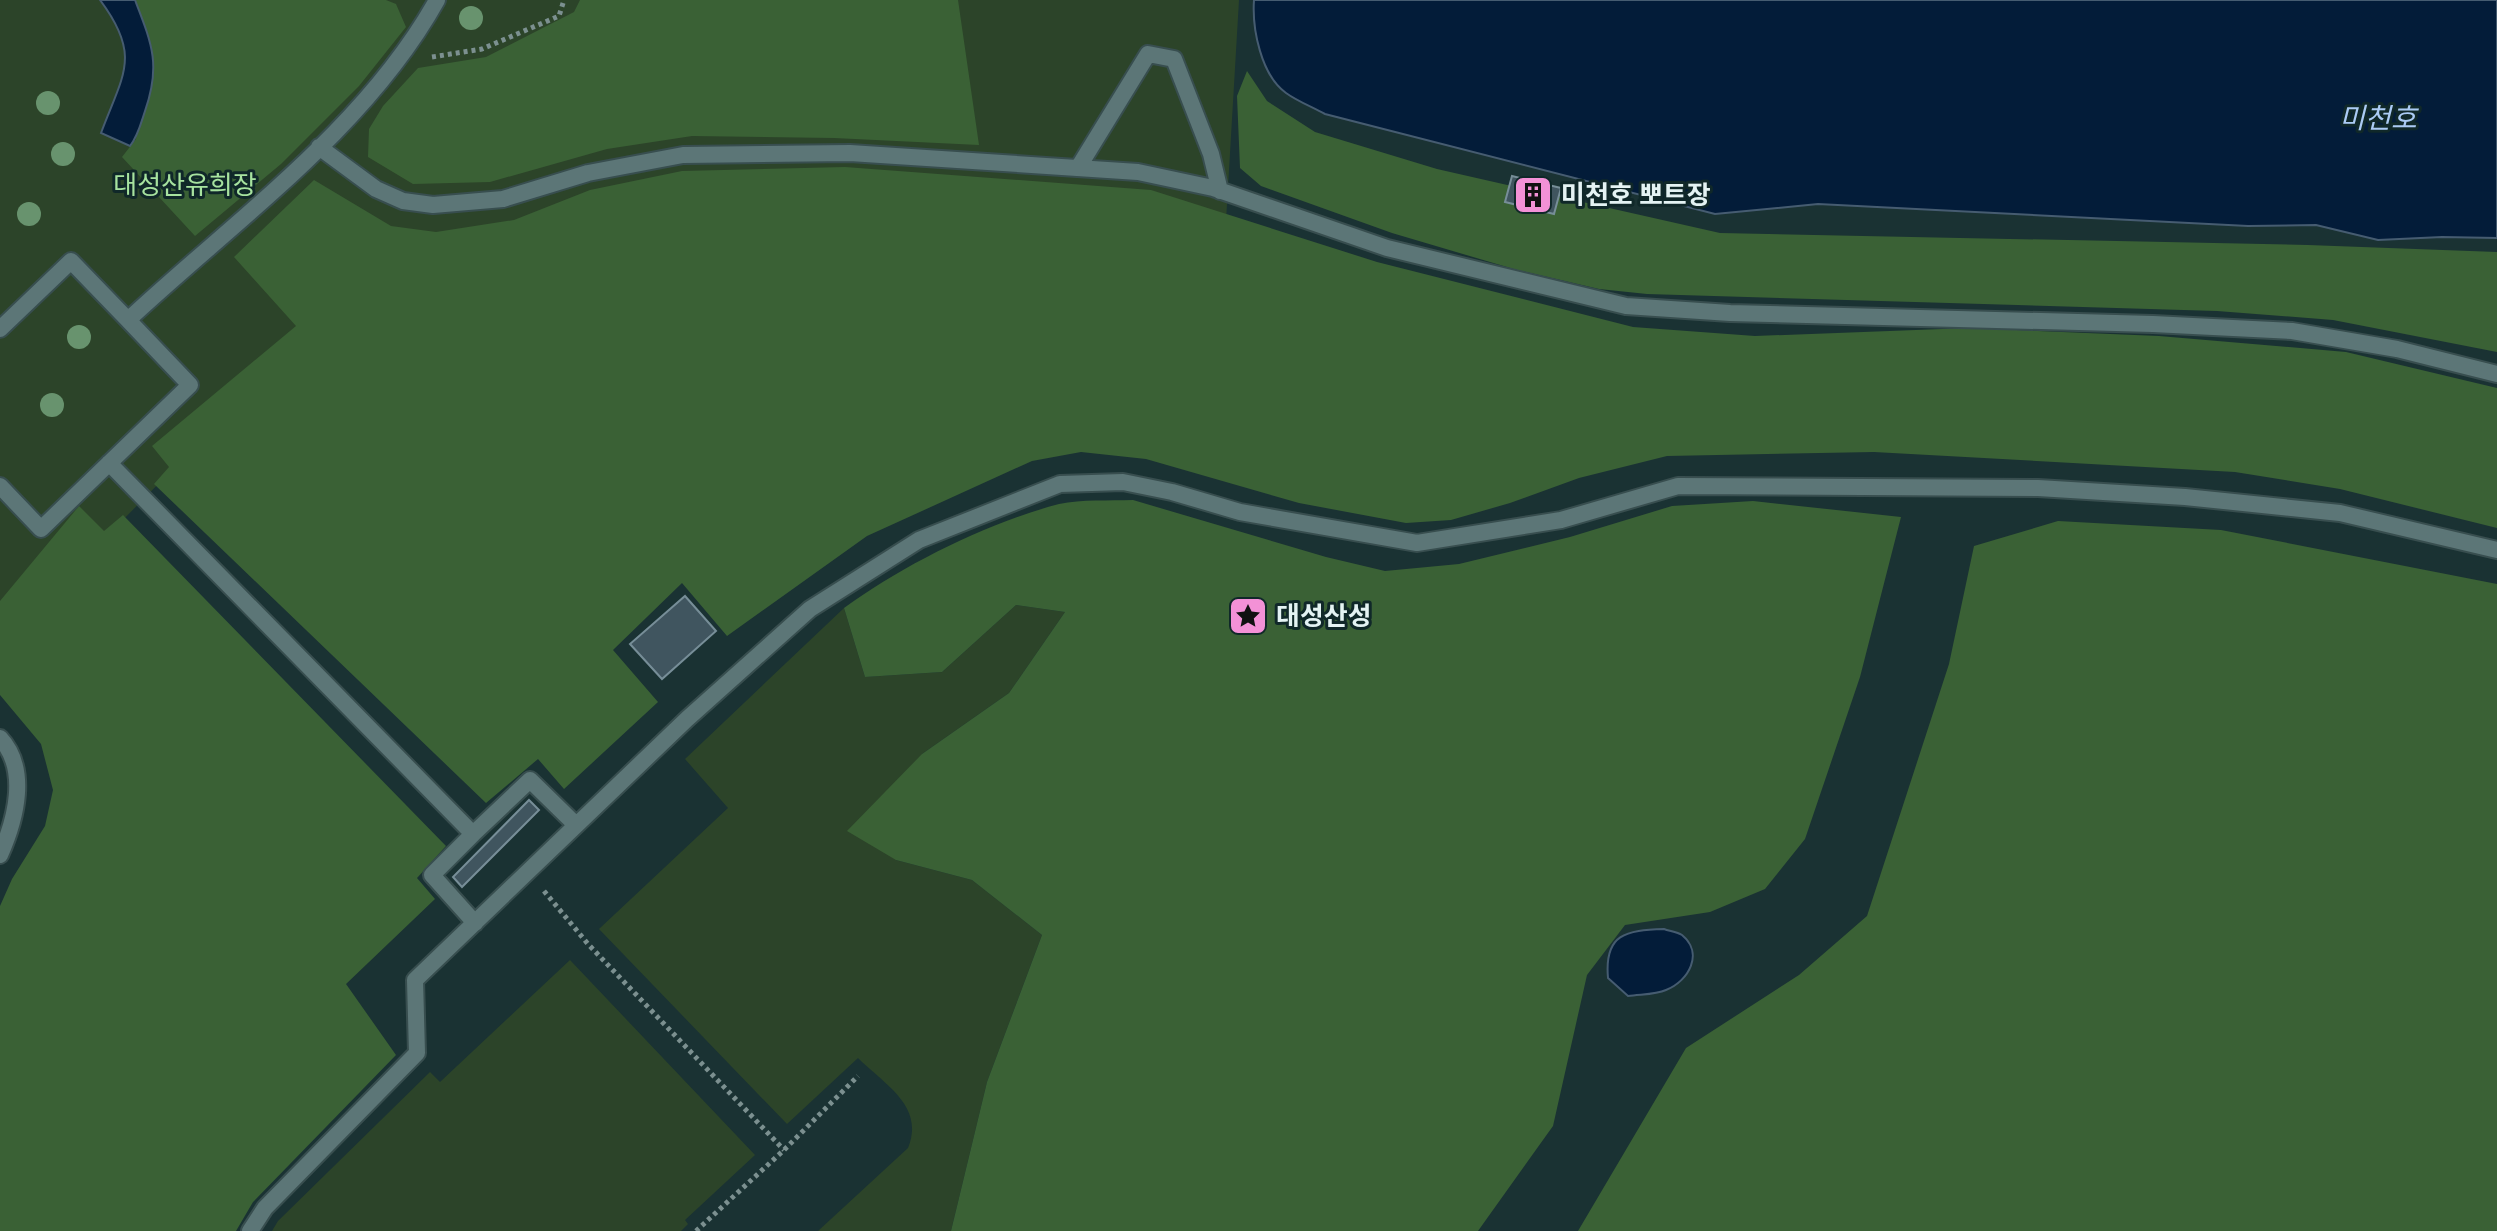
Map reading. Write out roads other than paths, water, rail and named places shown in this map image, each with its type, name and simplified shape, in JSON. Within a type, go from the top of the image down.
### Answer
[{"type":"lane","points":[[128,320],[295,172],[400,58],[437,0]]},
{"type":"lane","points":[[1078,168],[1148,54],[1174,59],[1211,154],[1220,191]]},
{"type":"lane","points":[[319,147],[376,189],[403,201],[433,205],[503,199],[588,173],[683,155],[850,153],[1138,172],[1220,191],[1387,248],[1626,306],[1730,313],[2138,323],[2292,331],[2397,349],[2497,374]]},
{"type":"lane","points":[[0,329],[71,261],[190,385],[41,529],[0,486]]},
{"type":"lane","points":[[109,463],[473,834]]},
{"type":"lane","points":[[250,1231],[265,1208],[417,1053],[415,980],[687,719],[810,609],[919,540],[1060,484],[1123,482],[1172,492],[1240,512],[1417,543],[1561,520],[1678,486],[2038,488],[2185,497],[2340,513],[2497,550]]},
{"type":"lane","points":[[0,738],[12,750],[19,784],[10,832],[0,855]]},
{"type":"lane","points":[[475,923],[432,875],[473,834],[530,780],[576,825]]},
{"type":"water","points":[[100,0],[135,0],[150,42],[153,80],[139,129],[130,146],[101,133],[121,80],[125,51],[113,19]]},
{"type":"water","name":"미천호","points":[[1254,0],[2497,0],[2497,238],[2378,240],[2316,225],[2248,226],[1818,204],[1715,214],[1325,114],[1286,93],[1270,75],[1257,37]]},
{"type":"water","points":[[1664,929],[1682,935],[1689,942],[1693,958],[1691,966],[1681,980],[1666,990],[1628,996],[1608,978],[1608,963],[1614,943],[1629,933]]},
{"type":"place","name":"미천호 뽀트장","points":[[1533,195]]},
{"type":"place","name":"대성산성","points":[[1248,616]]},
{"type":"park label","name":"대성산유희장","points":[[185,185]]}]
